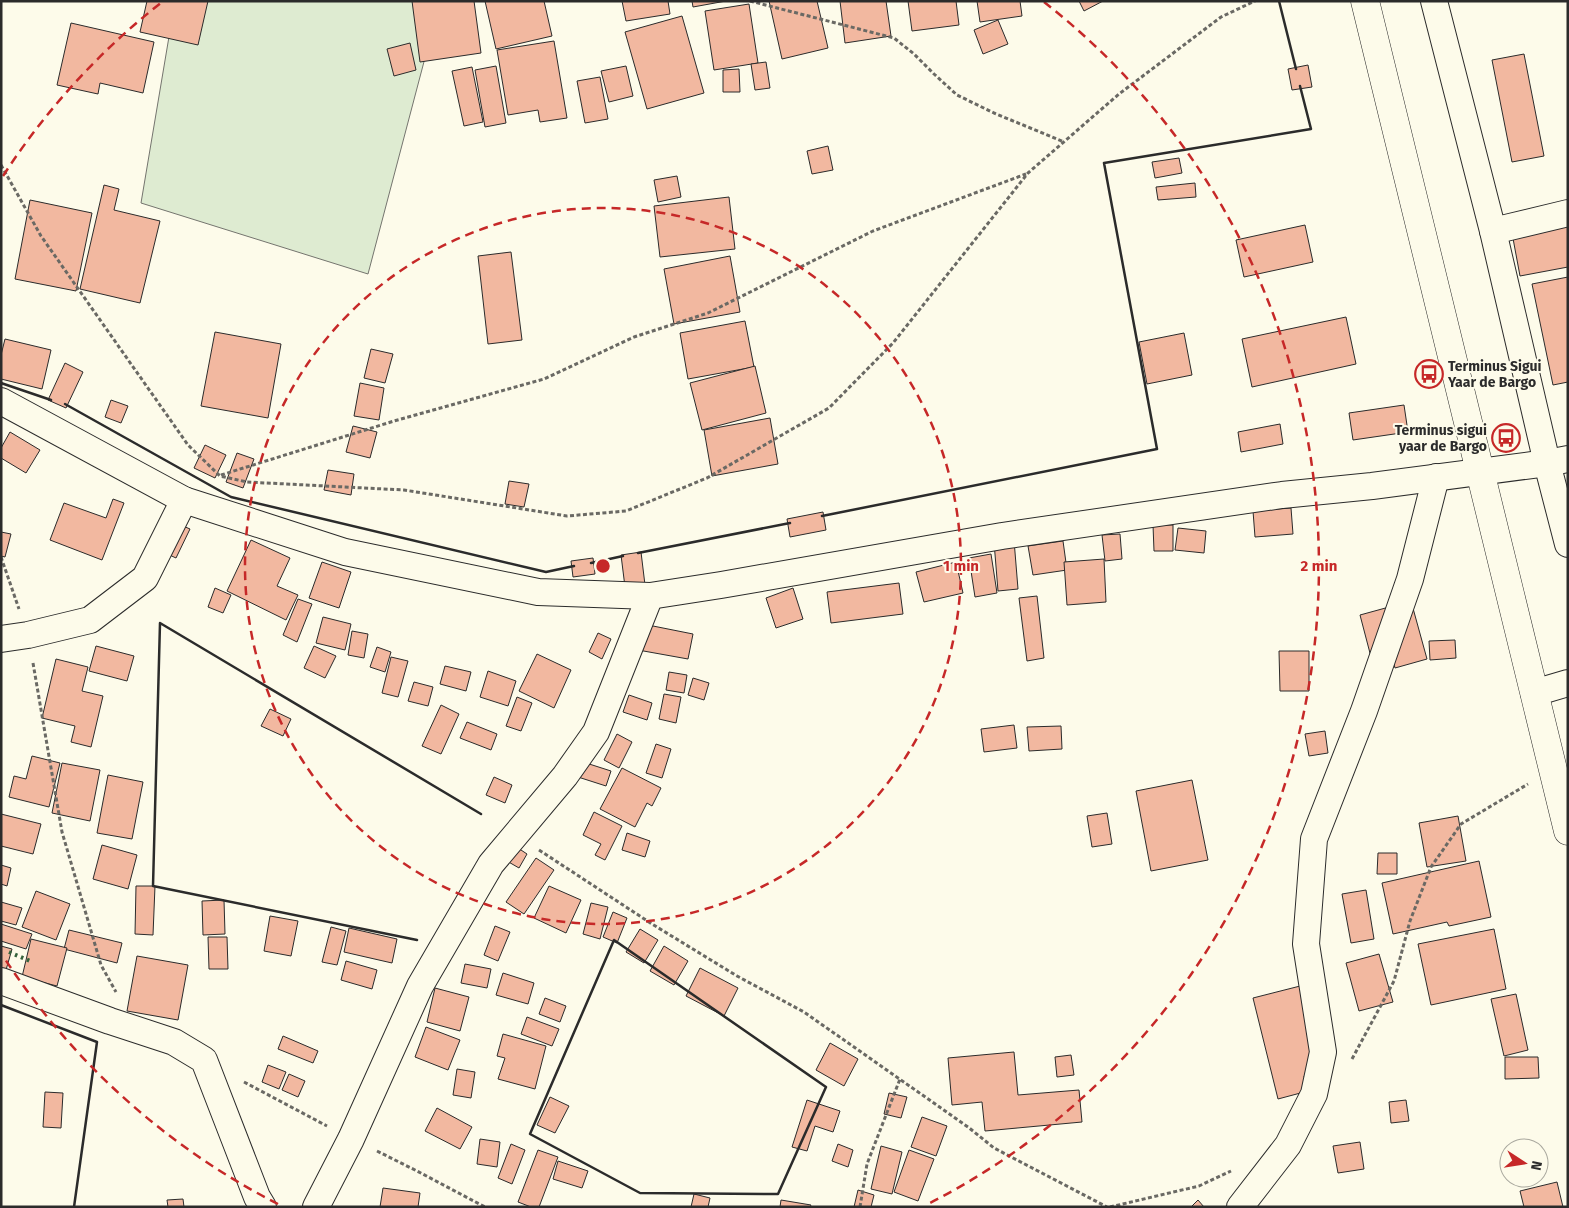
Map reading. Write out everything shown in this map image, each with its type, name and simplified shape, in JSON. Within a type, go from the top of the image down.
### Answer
[{"type":"highway","points":[[1365,1],[1568,831]]},
{"type":"street","points":[[1434,1],[1493,231],[1557,461],[1568,544]]},
{"type":"street","points":[[1493,231],[1568,212]]},
{"type":"street","points":[[1,400],[184,500],[345,552],[538,592],[650,596],[1002,536],[1282,495],[1372,486],[1557,461]]},
{"type":"street","points":[[1240,1207],[1288,1145],[1314,1094],[1323,1052],[1306,944],[1314,839],[1364,711],[1410,579],[1436,477]]},
{"type":"street","points":[[1,639],[90,620],[145,578],[184,500]]},
{"type":"street","points":[[316,1207],[351,1139],[420,986],[490,864],[565,776],[596,732],[650,596]]},
{"type":"street","points":[[1534,692],[1568,683]]},
{"type":"street","points":[[1,981],[174,1042],[204,1060],[257,1197],[263,1207]]},
{"type":"path","points":[[750,1],[894,38],[914,54],[957,95],[994,113],[1064,142]]},
{"type":"path","points":[[1,165],[41,236],[188,445],[220,476],[247,482],[404,490],[567,516],[626,511],[707,478],[829,408],[893,343],[1028,173],[1119,94],[1221,17],[1255,1]]},
{"type":"path","points":[[220,476],[394,421],[544,379],[634,337],[708,313],[873,231],[1028,173]]},
{"type":"path","points":[[208,508],[220,476]]},
{"type":"path","points":[[1,557],[28,634],[62,832],[101,965],[138,1030]]},
{"type":"path","points":[[1348,1066],[1394,981],[1410,921],[1431,867],[1461,824],[1552,770]]},
{"type":"path","points":[[516,835],[652,924],[737,976],[804,1012],[968,1127],[994,1148],[1109,1207],[1198,1186],[1234,1170]]},
{"type":"path","points":[[860,1207],[867,1164],[900,1079]]},
{"type":"green space","points":[[175,1],[440,1],[368,274],[141,203]]},
{"type":"building","points":[[147,1],[208,1],[198,45],[140,32]]},
{"type":"building","points":[[412,1],[474,1],[481,53],[420,62]]},
{"type":"building","points":[[485,1],[544,1],[552,36],[496,49]]},
{"type":"building","points":[[622,1],[668,1],[670,14],[626,21]]},
{"type":"building","points":[[692,1],[726,1],[693,7]]},
{"type":"building","points":[[769,1],[817,1],[828,48],[782,59]]},
{"type":"building","points":[[840,1],[886,1],[891,36],[845,43]]},
{"type":"building","points":[[908,1],[956,1],[959,25],[912,31]]},
{"type":"building","points":[[977,1],[1020,1],[1022,16],[980,22]]},
{"type":"building","points":[[1079,1],[1103,1],[1084,11]]},
{"type":"building","points":[[749,4],[758,63],[714,70],[705,11]]},
{"type":"building","points":[[682,16],[704,93],[647,109],[625,32]]},
{"type":"building","points":[[998,20],[1008,44],[983,54],[974,30]]},
{"type":"building","points":[[71,23],[154,42],[143,93],[100,83],[98,94],[57,85]]},
{"type":"building","points":[[554,41],[567,118],[540,122],[538,110],[508,115],[497,50]]},
{"type":"building","points":[[410,43],[416,70],[394,76],[387,49]]},
{"type":"building","points":[[1524,54],[1544,156],[1512,162],[1492,60]]},
{"type":"building","points":[[766,62],[770,88],[755,90],[751,64]]},
{"type":"building","points":[[1308,65],[1312,87],[1292,90],[1288,69]]},
{"type":"building","points":[[496,66],[506,123],[485,127],[475,70]]},
{"type":"building","points":[[626,66],[633,96],[609,102],[601,71]]},
{"type":"building","points":[[472,67],[483,122],[464,126],[452,71]]},
{"type":"building","points":[[739,69],[740,92],[723,92],[723,70]]},
{"type":"building","points":[[600,77],[608,119],[585,123],[577,81]]},
{"type":"building","points":[[828,146],[833,170],[812,174],[807,151]]},
{"type":"building","points":[[1179,158],[1182,173],[1155,178],[1152,162]]},
{"type":"building","points":[[677,176],[681,197],[658,202],[654,180]]},
{"type":"building","points":[[1195,183],[1196,197],[1158,200],[1156,187]]},
{"type":"building","points":[[104,185],[119,189],[114,210],[160,221],[140,303],[80,289]]},
{"type":"building","points":[[729,197],[735,249],[660,257],[654,206]]},
{"type":"building","points":[[30,200],[92,213],[76,291],[15,279]]},
{"type":"building","points":[[1568,223],[1568,267],[1520,276],[1512,233]]},
{"type":"building","points":[[1305,225],[1313,262],[1244,277],[1236,240]]},
{"type":"building","points":[[511,252],[522,340],[488,344],[478,256]]},
{"type":"building","points":[[730,256],[740,312],[674,324],[664,269]]},
{"type":"building","points":[[1568,277],[1568,382],[1553,385],[1532,284]]},
{"type":"building","points":[[1346,317],[1356,364],[1252,387],[1242,339]]},
{"type":"building","points":[[745,321],[754,367],[688,379],[680,333]]},
{"type":"building","points":[[215,332],[281,344],[268,418],[201,406]]},
{"type":"building","points":[[1184,333],[1192,375],[1147,384],[1139,342]]},
{"type":"building","points":[[5,339],[51,350],[42,389],[1,379],[1,355]]},
{"type":"building","points":[[371,349],[393,354],[385,383],[364,378]]},
{"type":"building","points":[[65,363],[83,372],[66,408],[48,400]]},
{"type":"building","points":[[755,366],[766,413],[702,430],[690,383]]},
{"type":"building","points":[[360,383],[384,388],[379,420],[354,416]]},
{"type":"building","points":[[111,400],[128,406],[121,423],[105,417]]},
{"type":"building","points":[[1404,405],[1408,432],[1353,440],[1349,413]]},
{"type":"building","points":[[770,418],[778,464],[712,476],[704,430]]},
{"type":"building","points":[[1280,424],[1283,444],[1241,452],[1238,432]]},
{"type":"building","points":[[353,426],[377,432],[370,458],[346,452]]},
{"type":"building","points":[[10,432],[40,450],[26,473],[1,458],[1,448]]},
{"type":"building","points":[[205,445],[226,455],[215,478],[194,468]]},
{"type":"building","points":[[237,453],[254,459],[243,488],[226,482]]},
{"type":"building","points":[[328,470],[354,474],[351,495],[324,490]]},
{"type":"building","points":[[509,481],[529,484],[524,507],[505,504]]},
{"type":"building","points":[[113,499],[124,503],[102,560],[50,540],[64,503],[106,518]]},
{"type":"building","points":[[1291,508],[1293,534],[1255,537],[1253,511]]},
{"type":"building","points":[[823,512],[826,530],[790,537],[787,519]]},
{"type":"building","points":[[174,522],[190,529],[176,558],[161,551]]},
{"type":"building","points":[[1153,525],[1173,525],[1173,551],[1154,551]]},
{"type":"building","points":[[1178,528],[1206,531],[1204,553],[1175,550]]},
{"type":"building","points":[[1,532],[11,534],[5,557],[1,556]]},
{"type":"building","points":[[1120,534],[1122,559],[1105,561],[1102,535]]},
{"type":"building","points":[[251,540],[290,558],[277,586],[298,595],[286,620],[227,591]]},
{"type":"building","points":[[1014,540],[1018,589],[998,591],[994,542]]},
{"type":"building","points":[[1063,541],[1067,570],[1033,575],[1028,546]]},
{"type":"building","points":[[641,552],[645,585],[625,587],[621,555]]},
{"type":"building","points":[[991,554],[997,593],[975,597],[969,558]]},
{"type":"building","points":[[593,558],[595,574],[573,577],[571,561]]},
{"type":"building","points":[[1104,559],[1106,602],[1067,605],[1064,562]]},
{"type":"building","points":[[322,562],[351,572],[339,608],[309,598]]},
{"type":"building","points":[[956,562],[963,593],[924,602],[916,572]]},
{"type":"building","points":[[899,583],[903,614],[831,623],[827,592]]},
{"type":"building","points":[[215,588],[231,595],[223,613],[208,607]]},
{"type":"building","points":[[793,588],[803,619],[776,628],[766,598]]},
{"type":"building","points":[[1037,596],[1044,658],[1027,661],[1019,598]]},
{"type":"building","points":[[298,599],[312,604],[297,642],[283,635]]},
{"type":"building","points":[[1411,601],[1427,659],[1395,668],[1390,651],[1371,657],[1360,615]]},
{"type":"building","points":[[323,617],[351,624],[345,650],[316,643]]},
{"type":"building","points":[[643,624],[693,634],[688,659],[638,650]]},
{"type":"building","points":[[352,631],[368,634],[364,658],[348,655]]},
{"type":"building","points":[[598,633],[611,639],[602,659],[589,652]]},
{"type":"building","points":[[1455,640],[1456,658],[1430,660],[1429,641]]},
{"type":"building","points":[[96,646],[134,656],[127,681],[89,671]]},
{"type":"building","points":[[314,646],[336,656],[325,678],[304,668]]},
{"type":"building","points":[[377,647],[391,652],[385,672],[370,667]]},
{"type":"building","points":[[1279,651],[1309,651],[1309,691],[1280,691]]},
{"type":"building","points":[[537,654],[571,670],[554,708],[519,691]]},
{"type":"building","points":[[391,657],[408,661],[398,697],[382,693]]},
{"type":"building","points":[[56,659],[88,667],[82,691],[103,696],[91,747],[71,742],[75,726],[42,718]]},
{"type":"building","points":[[445,666],[471,672],[466,691],[440,684]]},
{"type":"building","points":[[488,671],[516,681],[508,706],[480,697]]},
{"type":"building","points":[[669,672],[687,675],[684,693],[666,690]]},
{"type":"building","points":[[693,678],[709,683],[704,700],[688,695]]},
{"type":"building","points":[[414,682],[433,687],[428,706],[408,701]]},
{"type":"building","points":[[664,694],[681,697],[676,723],[659,719]]},
{"type":"building","points":[[629,695],[652,703],[647,720],[623,712]]},
{"type":"building","points":[[517,697],[532,703],[521,731],[506,726]]},
{"type":"building","points":[[441,705],[459,714],[441,754],[422,746]]},
{"type":"building","points":[[270,709],[291,719],[283,736],[261,726]]},
{"type":"building","points":[[467,722],[497,734],[491,750],[460,738]]},
{"type":"building","points":[[1014,725],[1017,748],[984,752],[981,729]]},
{"type":"building","points":[[1061,726],[1062,749],[1029,751],[1027,727]]},
{"type":"building","points":[[1325,731],[1328,753],[1309,756],[1305,734]]},
{"type":"building","points":[[617,734],[632,742],[619,768],[604,760]]},
{"type":"building","points":[[656,744],[671,749],[662,778],[646,773]]},
{"type":"building","points":[[32,756],[60,763],[49,807],[9,797],[14,776],[26,779]]},
{"type":"building","points":[[583,762],[611,771],[606,786],[578,777]]},
{"type":"building","points":[[62,763],[100,770],[90,821],[52,813]]},
{"type":"building","points":[[622,768],[661,788],[652,806],[647,803],[635,827],[600,809]]},
{"type":"building","points":[[108,775],[143,782],[132,839],[97,833]]},
{"type":"building","points":[[494,777],[512,785],[505,803],[486,795]]},
{"type":"building","points":[[1192,780],[1208,860],[1151,871],[1136,791]]},
{"type":"building","points":[[594,812],[622,826],[605,860],[595,855],[601,844],[583,835]]},
{"type":"building","points":[[1107,813],[1112,844],[1092,847],[1087,816]]},
{"type":"building","points":[[1,814],[41,824],[33,854],[1,846]]},
{"type":"building","points":[[1458,816],[1466,861],[1427,867],[1419,823]]},
{"type":"building","points":[[627,833],[650,841],[645,857],[622,850]]},
{"type":"building","points":[[509,842],[527,854],[519,868],[500,857]]},
{"type":"building","points":[[102,845],[137,855],[128,889],[93,879]]},
{"type":"building","points":[[1378,853],[1397,853],[1397,874],[1377,874]]},
{"type":"building","points":[[536,858],[554,870],[524,914],[506,902]]},
{"type":"building","points":[[1479,861],[1491,917],[1449,926],[1447,922],[1393,934],[1382,883]]},
{"type":"building","points":[[1,865],[11,868],[7,886],[1,884]]},
{"type":"building","points":[[136,886],[155,886],[153,935],[135,934]]},
{"type":"building","points":[[549,886],[581,900],[566,933],[534,918]]},
{"type":"building","points":[[1366,890],[1374,939],[1351,943],[1342,894]]},
{"type":"building","points":[[36,891],[70,904],[56,940],[22,927]]},
{"type":"building","points":[[224,900],[225,934],[203,935],[202,901]]},
{"type":"building","points":[[1,902],[22,908],[16,925],[1,921]]},
{"type":"building","points":[[591,903],[608,907],[600,939],[583,934]]},
{"type":"building","points":[[613,912],[627,918],[617,943],[603,937]]},
{"type":"building","points":[[270,916],[298,921],[291,956],[264,951]]},
{"type":"building","points":[[1,924],[32,934],[26,949],[1,941]]},
{"type":"building","points":[[495,926],[510,932],[498,961],[484,955]]},
{"type":"building","points":[[331,927],[346,931],[337,965],[322,962]]},
{"type":"building","points":[[349,928],[397,939],[392,963],[344,952]]},
{"type":"building","points":[[640,929],[658,940],[644,963],[626,952]]},
{"type":"building","points":[[1494,929],[1506,989],[1431,1005],[1418,944]]},
{"type":"building","points":[[69,930],[122,943],[117,963],[64,949]]},
{"type":"building","points":[[208,937],[227,937],[228,969],[209,969]]},
{"type":"building","points":[[31,939],[67,948],[57,986],[22,977]]},
{"type":"building","points":[[1,946],[12,949],[6,970],[1,969]]},
{"type":"building","points":[[664,946],[688,961],[674,985],[650,971]]},
{"type":"building","points":[[1379,954],[1393,1002],[1359,1011],[1346,963]]},
{"type":"building","points":[[137,956],[188,965],[178,1020],[127,1011]]},
{"type":"building","points":[[346,961],[377,970],[372,989],[341,980]]},
{"type":"building","points":[[465,964],[491,969],[487,988],[461,983]]},
{"type":"building","points":[[700,968],[738,988],[724,1016],[686,996]]},
{"type":"building","points":[[503,973],[534,983],[528,1004],[496,995]]},
{"type":"building","points":[[1308,984],[1329,1070],[1304,1076],[1308,1091],[1278,1099],[1253,998]]},
{"type":"building","points":[[435,988],[469,997],[460,1031],[427,1022]]},
{"type":"building","points":[[1516,994],[1528,1050],[1504,1056],[1491,999]]},
{"type":"building","points":[[545,998],[566,1006],[560,1022],[539,1014]]},
{"type":"building","points":[[527,1017],[559,1029],[552,1046],[521,1034]]},
{"type":"building","points":[[426,1027],[460,1040],[448,1070],[415,1057]]},
{"type":"building","points":[[503,1034],[546,1046],[535,1089],[498,1079],[505,1058],[497,1056]]},
{"type":"building","points":[[283,1036],[318,1051],[313,1063],[278,1049]]},
{"type":"building","points":[[830,1043],[858,1059],[844,1086],[816,1070]]},
{"type":"building","points":[[1014,1052],[1018,1095],[1079,1090],[1082,1122],[985,1131],[982,1102],[952,1105],[948,1058]]},
{"type":"building","points":[[1071,1055],[1074,1075],[1057,1077],[1055,1057]]},
{"type":"building","points":[[1505,1057],[1538,1057],[1539,1078],[1505,1079]]},
{"type":"building","points":[[268,1065],[286,1072],[279,1089],[262,1082]]},
{"type":"building","points":[[457,1069],[475,1072],[471,1098],[453,1095]]},
{"type":"building","points":[[289,1074],[305,1081],[298,1097],[282,1090]]},
{"type":"building","points":[[45,1092],[63,1093],[61,1128],[43,1127]]},
{"type":"building","points":[[889,1093],[907,1097],[901,1118],[884,1114]]},
{"type":"building","points":[[550,1097],[569,1106],[555,1133],[537,1125]]},
{"type":"building","points":[[807,1100],[840,1111],[833,1132],[815,1126],[807,1151],[792,1147]]},
{"type":"building","points":[[1406,1100],[1409,1121],[1391,1123],[1389,1102]]},
{"type":"building","points":[[437,1108],[472,1127],[460,1149],[425,1131]]},
{"type":"building","points":[[922,1117],[947,1126],[936,1156],[911,1147]]},
{"type":"building","points":[[480,1139],[500,1142],[497,1167],[477,1164]]},
{"type":"building","points":[[1360,1142],[1364,1169],[1338,1173],[1333,1146]]},
{"type":"building","points":[[511,1144],[525,1150],[512,1184],[498,1178]]},
{"type":"building","points":[[838,1144],[853,1150],[848,1167],[832,1161]]},
{"type":"building","points":[[881,1146],[902,1152],[892,1194],[871,1189]]},
{"type":"building","points":[[538,1150],[558,1157],[539,1207],[531,1207],[518,1202]]},
{"type":"building","points":[[909,1150],[934,1159],[918,1201],[894,1192]]},
{"type":"building","points":[[558,1161],[588,1171],[582,1188],[553,1179]]},
{"type":"building","points":[[1557,1182],[1563,1207],[1524,1207],[1520,1191],[1532,1188],[1549,1188],[1549,1184]]},
{"type":"building","points":[[383,1188],[420,1193],[418,1207],[380,1207]]},
{"type":"building","points":[[858,1190],[874,1195],[871,1207],[854,1207]]},
{"type":"building","points":[[694,1194],[710,1198],[708,1207],[691,1207]]},
{"type":"building","points":[[183,1199],[184,1207],[168,1207],[167,1200]]},
{"type":"building","points":[[781,1200],[811,1205],[810,1207],[780,1207]]},
{"type":"building","points":[[1198,1200],[1204,1207],[1191,1207]]},
{"type":"hedge","points":[[9,952],[30,961]]},
{"type":"wall","points":[[1279,1],[1296,69]]},
{"type":"wall","points":[[822,516],[1157,449],[1104,163],[1311,129],[1300,86]]},
{"type":"wall","points":[[1,383],[51,400]]},
{"type":"wall","points":[[65,404],[231,497],[546,572],[574,566]]},
{"type":"wall","points":[[638,553],[790,523]]},
{"type":"wall","points":[[591,563],[623,556]]},
{"type":"wall","points":[[417,940],[153,886],[160,623],[481,814]]},
{"type":"wall","points":[[614,940],[826,1087],[778,1194],[640,1193],[530,1134],[614,940]]},
{"type":"wall","points":[[1,1005],[97,1042],[74,1207]]},
{"type":"place","name":"Terminus Sigui Yaar de Bargo","points":[[1429,374]]},
{"type":"place","name":"Terminus sigui yaar de Bargo","points":[[1506,438]]}]
